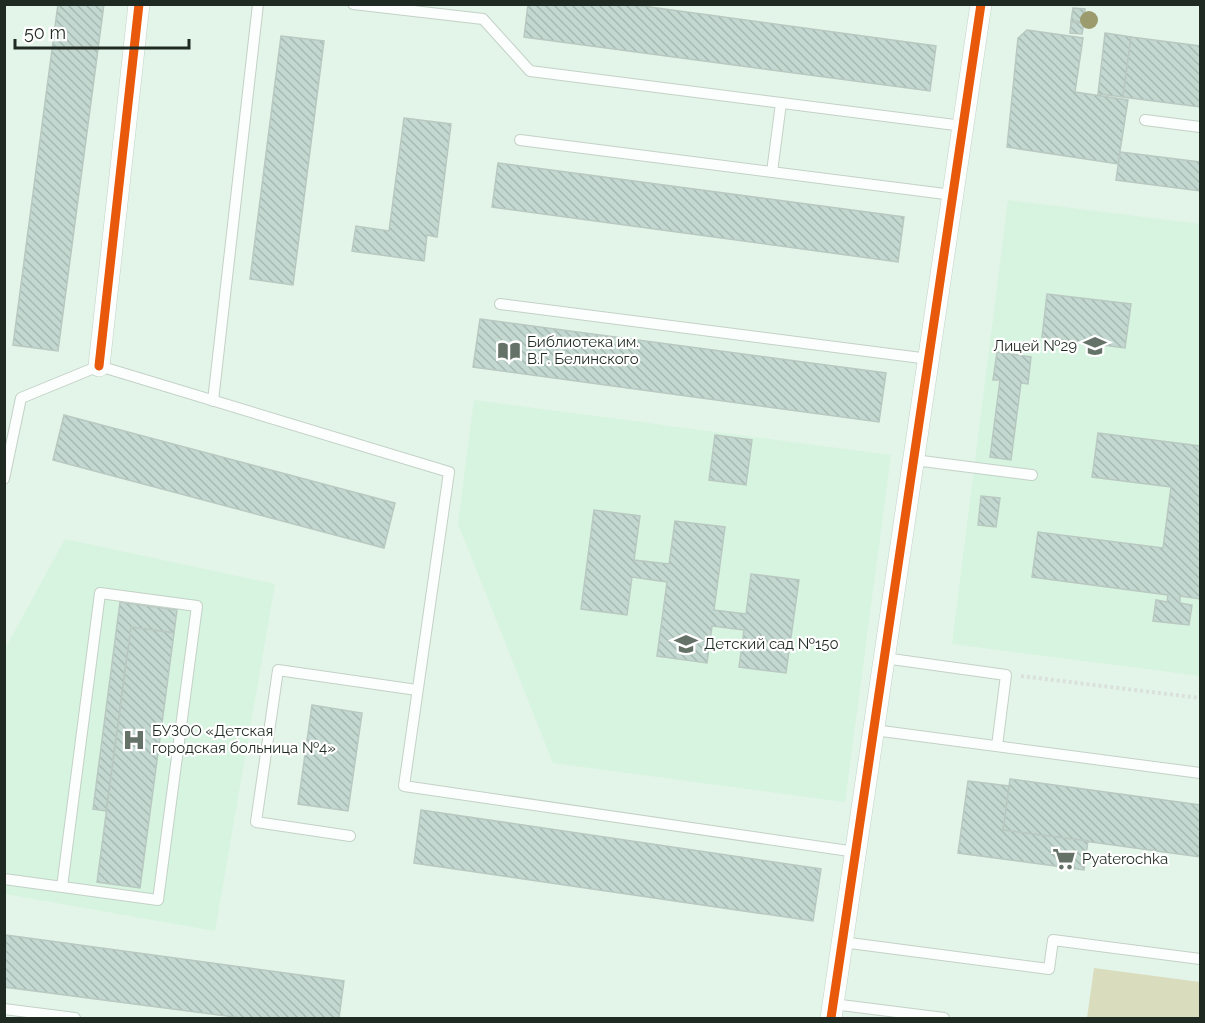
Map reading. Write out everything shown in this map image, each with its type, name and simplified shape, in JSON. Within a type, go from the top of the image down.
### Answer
[{"type":"street","points":[[99,366],[139,4]]},
{"type":"street","points":[[832,1011],[981,4]]},
{"type":"lane","points":[[213,401],[258,4]]},
{"type":"lane","points":[[353,4],[483,19],[530,71],[963,126]]},
{"type":"lane","points":[[772,172],[781,103]]},
{"type":"lane","points":[[1145,120],[1200,127]]},
{"type":"lane","points":[[520,140],[953,195]]},
{"type":"lane","points":[[500,304],[929,359]]},
{"type":"lane","points":[[4,479],[21,398],[99,366],[448,472],[404,786],[856,852]]},
{"type":"lane","points":[[914,460],[1032,476]]},
{"type":"lane","points":[[4,879],[62,887],[158,900],[196,606],[100,593],[62,887]]},
{"type":"lane","points":[[884,658],[1006,675],[996,746]]},
{"type":"lane","points":[[350,836],[256,822],[278,670],[417,690]]},
{"type":"lane","points":[[874,730],[1200,773]]},
{"type":"lane","points":[[842,942],[1048,969],[1053,940],[1200,959]]},
{"type":"lane","points":[[4,1009],[75,1018]]},
{"type":"lane","points":[[832,1011],[944,1018]]},
{"type":"path","points":[[1006,675],[1200,698]]},
{"type":"shaded area","name":"Лицей №29","points":[[1008,200],[1200,224],[1200,676],[952,644]]},
{"type":"shaded area","name":"Детский сад №150","points":[[474,400],[891,455],[845,802],[553,763],[458,524]]},
{"type":"shaded area","points":[[65,539],[275,584],[215,931],[5,894],[5,649]]},
{"type":"shaded area","points":[[1094,968],[1200,982],[1200,1018],[1087,1018]]},
{"type":"building","points":[[58,4],[104,4],[58,351],[13,345]]},
{"type":"building","points":[[528,4],[628,4],[936,46],[930,91],[524,37]]},
{"type":"building","points":[[1073,8],[1085,9],[1084,22],[1071,21]]},
{"type":"building","points":[[1071,22],[1084,23],[1082,34],[1070,33]]},
{"type":"building","points":[[1027,30],[1083,38],[1075,92],[1128,100],[1118,164],[1007,147],[1018,38]]},
{"type":"building","points":[[1105,33],[1131,37],[1123,97],[1098,94]]},
{"type":"building","points":[[281,36],[324,41],[293,285],[250,279]]},
{"type":"building","points":[[1131,37],[1200,46],[1200,107],[1123,97]]},
{"type":"building","points":[[404,118],[451,124],[437,237],[427,235],[424,261],[352,251],[356,226],[389,231]]},
{"type":"building","points":[[1120,152],[1200,162],[1200,191],[1116,180]]},
{"type":"building","points":[[498,163],[904,217],[898,262],[492,207]]},
{"type":"building","points":[[1047,294],[1131,304],[1125,348],[1042,337]]},
{"type":"building","points":[[480,319],[886,373],[879,422],[473,367]]},
{"type":"building","points":[[997,352],[1031,357],[1028,384],[1021,383],[1011,460],[990,457],[1000,380],[993,380]]},
{"type":"building","points":[[64,415],[395,503],[384,548],[53,460]]},
{"type":"building","points":[[1098,433],[1200,446],[1200,599],[1180,596],[1180,603],[1192,605],[1189,625],[1153,621],[1156,600],[1167,602],[1168,595],[1032,577],[1038,532],[1163,548],[1171,487],[1092,477]]},
{"type":"building","points":[[715,435],[752,440],[746,485],[709,480]]},
{"type":"building","points":[[981,496],[1000,498],[996,527],[978,525]]},
{"type":"building","points":[[594,510],[640,516],[634,560],[669,564],[675,521],[725,527],[714,610],[746,614],[751,574],[799,580],[786,673],[739,667],[744,630],[712,626],[707,663],[657,656],[667,582],[632,577],[627,615],[581,609]]},
{"type":"building","points":[[120,602],[177,610],[174,633],[131,627],[106,811],[93,809]]},
{"type":"building","points":[[131,627],[174,633],[140,888],[97,882]]},
{"type":"building","points":[[312,705],[362,713],[348,811],[298,804]]},
{"type":"building","points":[[1010,779],[1200,805],[1200,857],[1003,830]]},
{"type":"building","points":[[968,781],[1009,786],[1003,830],[1088,841],[1084,870],[958,853]]},
{"type":"building","points":[[421,810],[821,869],[813,921],[414,863]]},
{"type":"building","points":[[6,935],[344,981],[339,1018],[242,1018],[4,987]]},
{"type":"cycle path","points":[[99,366],[139,4]]},
{"type":"cycle path","points":[[831,1018],[981,4]]},
{"type":"place","name":"Лицей №29","points":[[1095,346]]},
{"type":"place","name":"Библиотека им. В.Г. Белинского","points":[[509,351]]},
{"type":"place","name":"Детский сад №150","points":[[686,644]]},
{"type":"place","name":"БУЗОО «Детская городская больница №4»","points":[[134,740]]},
{"type":"place","name":"Pyaterochka","points":[[1064,859]]}]
